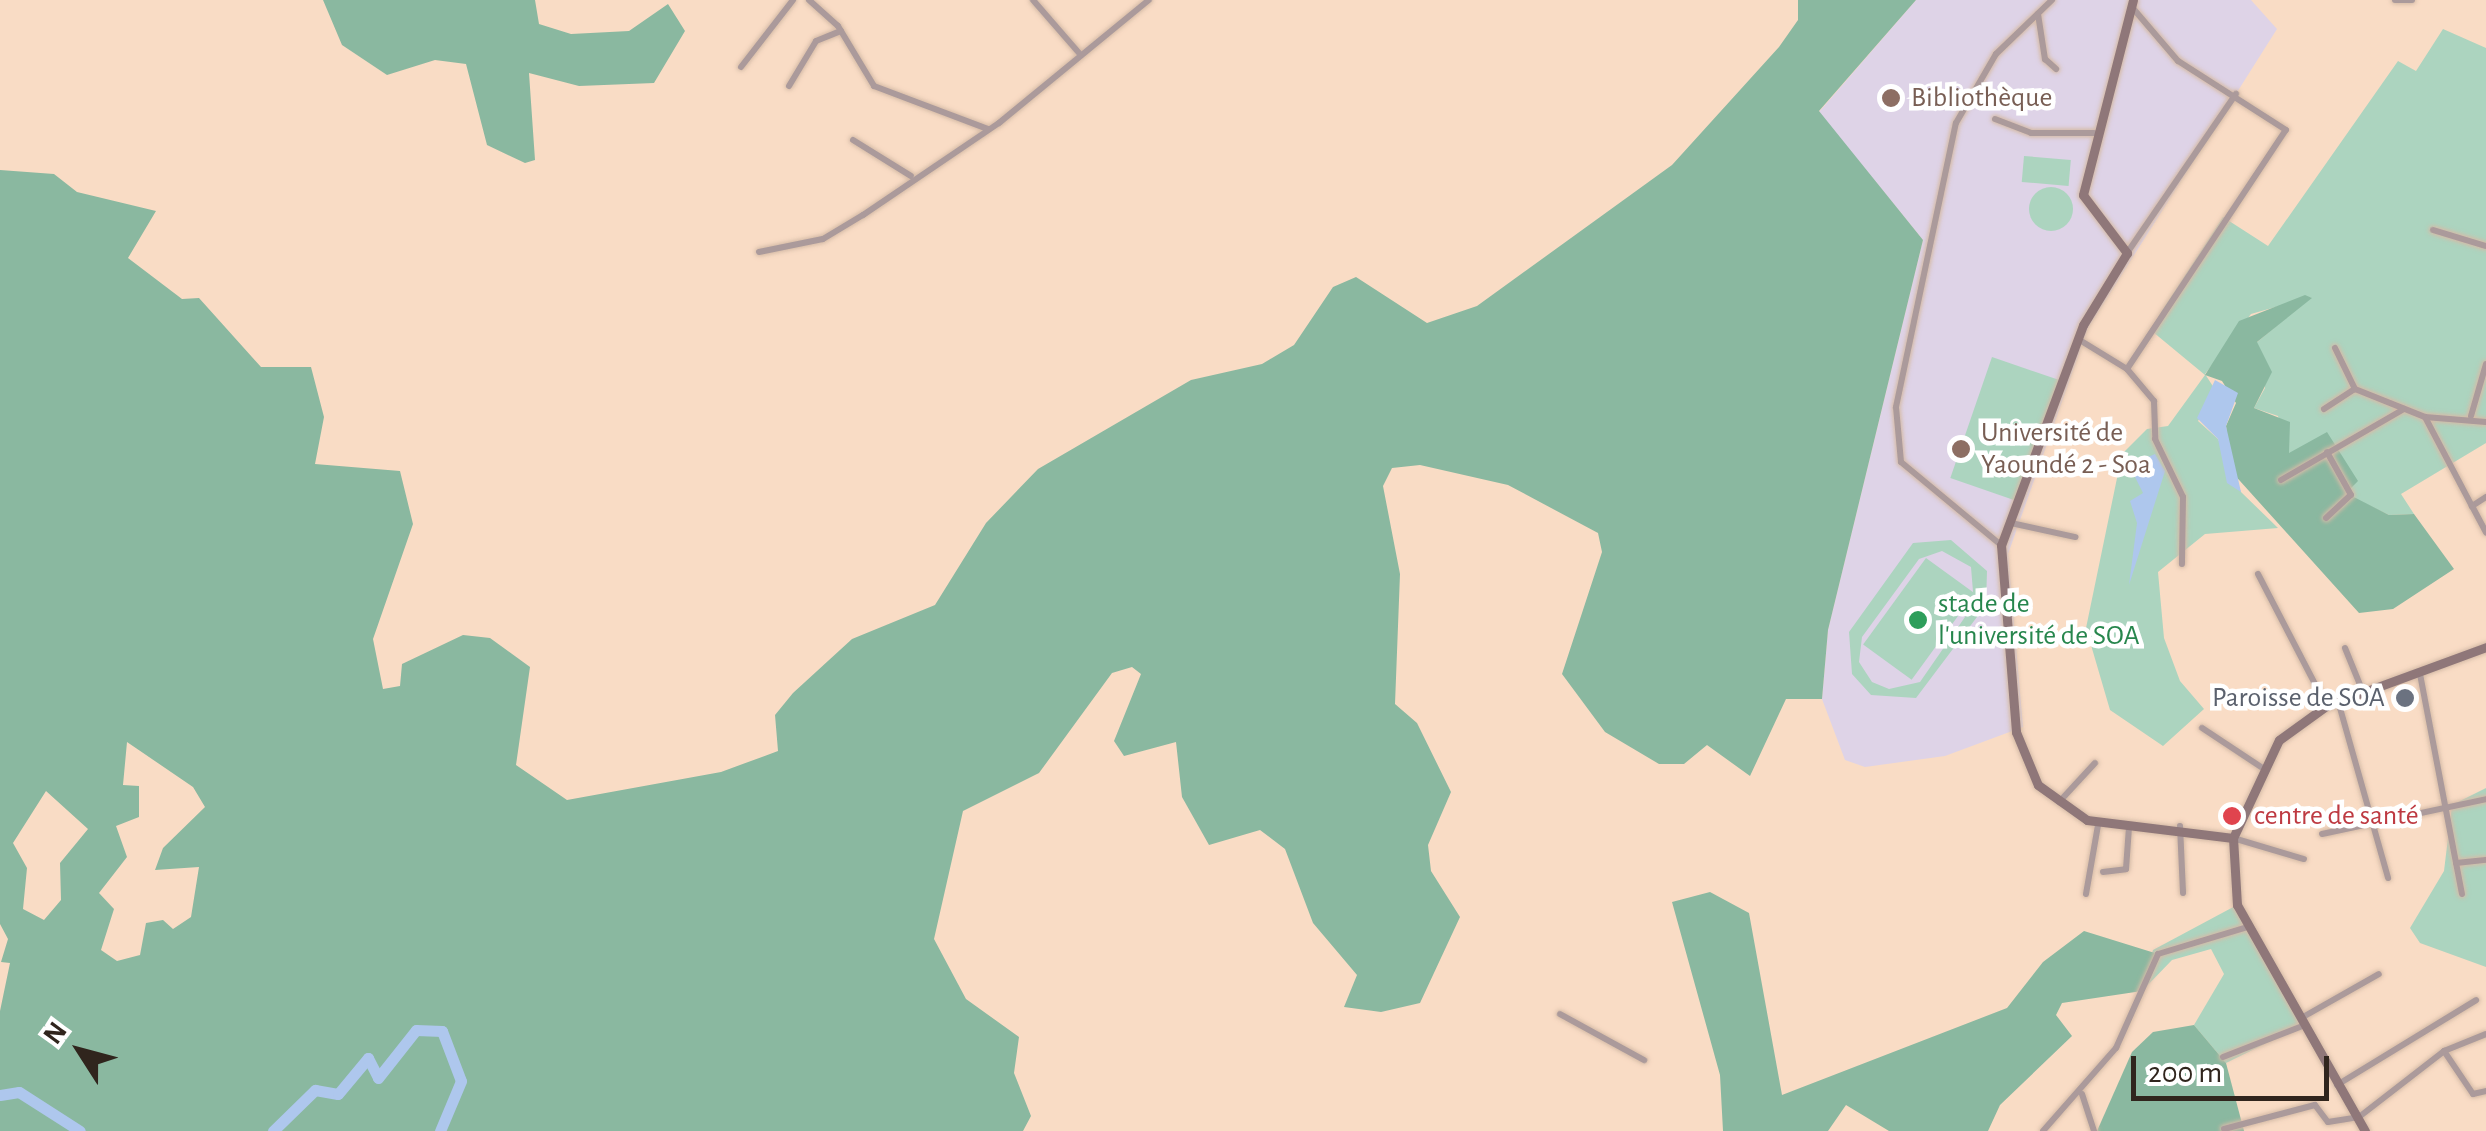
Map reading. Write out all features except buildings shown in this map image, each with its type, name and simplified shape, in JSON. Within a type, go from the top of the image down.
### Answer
[{"type":"street","points":[[741,67],[793,0]]},
{"type":"street","points":[[809,0],[841,30],[874,86],[989,129]]},
{"type":"street","points":[[1033,0],[1079,53]]},
{"type":"street","points":[[759,252],[822,239],[911,176],[989,129],[1079,53],[1150,0]]},
{"type":"street","points":[[2395,0],[2412,0]]},
{"type":"street","points":[[2001,545],[1901,462],[1896,408],[1956,122],[1984,71],[2047,2]]},
{"type":"street","points":[[2128,369],[2286,130],[2237,94],[2178,61],[2132,3]]},
{"type":"street","points":[[2127,253],[2085,204],[2094,132],[2132,3]]},
{"type":"street","points":[[2038,13],[2044,59],[2056,69]]},
{"type":"street","points":[[788,86],[816,41],[841,30]]},
{"type":"street","points":[[2237,94],[2127,253],[2078,338],[2001,545],[2017,738],[2032,776],[2059,802],[2098,825],[2180,826],[2304,859]]},
{"type":"street","points":[[1995,118],[2030,133],[2094,132]]},
{"type":"street","points":[[853,140],[911,176]]},
{"type":"street","points":[[2433,230],[2486,246]]},
{"type":"street","points":[[2078,338],[2128,369],[2154,401],[2155,440],[2182,498],[2182,564]]},
{"type":"street","points":[[2335,348],[2356,388],[2425,417],[2471,416],[2486,422]]},
{"type":"street","points":[[2471,416],[2486,364]]},
{"type":"street","points":[[2324,409],[2356,388]]},
{"type":"street","points":[[2281,480],[2404,409]]},
{"type":"street","points":[[2425,417],[2486,532]]},
{"type":"street","points":[[2326,452],[2351,495],[2326,518]]},
{"type":"street","points":[[2472,506],[2486,498]]},
{"type":"street","points":[[2011,523],[2075,537]]},
{"type":"street","points":[[2258,574],[2326,706]]},
{"type":"street","points":[[2345,648],[2363,692]]},
{"type":"street","points":[[2365,1131],[2248,927],[2233,838],[2261,768],[2278,740],[2326,706],[2486,648]]},
{"type":"street","points":[[2420,674],[2462,894]]},
{"type":"street","points":[[2338,701],[2388,878]]},
{"type":"street","points":[[2202,728],[2261,768]]},
{"type":"street","points":[[2059,802],[2094,763]]},
{"type":"street","points":[[2322,834],[2486,798]]},
{"type":"street","points":[[2086,894],[2098,825]]},
{"type":"street","points":[[2180,826],[2183,893]]},
{"type":"street","points":[[2104,872],[2126,869],[2129,827]]},
{"type":"street","points":[[2456,863],[2486,860]]},
{"type":"street","points":[[2042,1131],[2082,1094],[2118,1044],[2158,954],[2248,927]]},
{"type":"street","points":[[2223,1057],[2305,1021],[2379,974]]},
{"type":"street","points":[[2336,1085],[2476,1000]]},
{"type":"street","points":[[1560,1014],[1644,1060]]},
{"type":"street","points":[[2224,1128],[2314,1105],[2328,1122],[2359,1118],[2444,1051],[2486,1034]]},
{"type":"street","points":[[2444,1051],[2473,1094],[2486,1092]]},
{"type":"street","points":[[2082,1094],[2094,1131]]},
{"type":"shaded area","name":"Université de Yaoundé 2 - Soa","points":[[1916,0],[2251,0],[2277,29],[2088,328],[2008,554],[2023,727],[1945,756],[1865,767],[1845,760],[1822,699],[1828,630],[1923,240],[1819,112]]},
{"type":"green space","points":[[323,0],[535,0],[539,24],[571,34],[629,31],[668,4],[685,31],[654,83],[579,86],[529,73],[535,160],[525,163],[487,145],[466,64],[435,60],[387,75],[342,45]]},
{"type":"green space","points":[[1798,0],[1916,0],[1819,111],[1923,240],[1828,630],[1822,699],[1786,699],[1750,776],[1707,745],[1684,764],[1659,764],[1605,732],[1562,674],[1602,552],[1598,533],[1508,485],[1420,465],[1392,468],[1383,486],[1400,574],[1395,704],[1417,723],[1451,792],[1428,845],[1431,871],[1460,917],[1420,1003],[1381,1012],[1344,1007],[1357,975],[1313,923],[1285,849],[1260,830],[1209,845],[1182,797],[1176,742],[1124,756],[1114,741],[1141,674],[1132,667],[1112,673],[1039,773],[963,811],[934,939],[966,999],[1019,1037],[1014,1073],[1031,1116],[1023,1131],[0,1131],[0,1011],[10,963],[1,962],[8,939],[0,924],[0,170],[54,174],[77,192],[156,211],[128,258],[182,299],[199,298],[261,367],[311,367],[324,417],[315,464],[400,471],[413,524],[373,639],[383,689],[400,686],[402,664],[463,635],[490,638],[530,667],[516,765],[567,800],[721,772],[778,751],[775,715],[793,693],[852,639],[935,605],[986,523],[1038,469],[1191,380],[1262,364],[1294,345],[1333,287],[1356,277],[1427,323],[1477,306],[1672,165],[1779,47],[1798,20]],"holes":[[[127,742],[193,787],[205,807],[163,848],[155,870],[199,867],[191,917],[173,929],[163,920],[146,923],[140,955],[117,961],[101,950],[114,909],[99,893],[127,857],[116,826],[139,817],[139,786],[123,785]],[[46,791],[88,829],[60,863],[61,900],[44,920],[23,909],[27,868],[13,843]]]},
{"type":"green space","points":[[2443,29],[2486,48],[2486,443],[2401,494],[2414,514],[2389,515],[2358,500],[2288,453],[2278,416],[2254,408],[2265,388],[2256,343],[2311,297],[2251,314],[2205,374],[2216,391],[2198,421],[2218,439],[2241,492],[2278,528],[2205,534],[2158,572],[2164,638],[2180,681],[2204,709],[2163,746],[2110,710],[2086,628],[2122,454],[2147,429],[2168,426],[2205,375],[2153,332],[2161,312],[2223,217],[2268,246],[2398,61],[2416,71]]},
{"type":"green space","points":[[2024,156],[2071,160],[2069,186],[2022,182]]},
{"type":"green space","points":[[2051,187],[2067,193],[2073,209],[2067,225],[2051,231],[2035,225],[2029,209],[2035,193]]},
{"type":"green space","points":[[2305,295],[2312,298],[2257,342],[2272,372],[2254,408],[2290,422],[2289,453],[2327,432],[2358,481],[2346,493],[2389,515],[2414,514],[2454,569],[2393,609],[2359,613],[2231,471],[2226,426],[2236,403],[2222,381],[2205,375],[2239,321]]},
{"type":"green space","points":[[1992,357],[2059,380],[2017,501],[1950,478]]},
{"type":"green space","points":[[1951,540],[1987,571],[1986,605],[1916,698],[1871,695],[1852,674],[1849,632],[1913,543]],"holes":[[[1942,551],[1971,567],[1974,604],[1920,682],[1889,689],[1872,682],[1859,662],[1862,637],[1919,559]]]},
{"type":"green space","points":[[1926,558],[1975,593],[1912,680],[1863,645]]},
{"type":"green space","points":[[2486,788],[2486,967],[2420,943],[2410,928],[2444,871],[2452,805]]},
{"type":"green space","points":[[1710,892],[1749,913],[1782,1095],[2007,1008],[2043,962],[2084,931],[2158,954],[2142,991],[2062,1003],[2056,1015],[2072,1036],[2000,1105],[1988,1131],[1889,1131],[1846,1105],[1828,1131],[1723,1131],[1720,1075],[1672,902]]},
{"type":"green space","points":[[2237,905],[2305,1024],[2226,1063],[2194,1025],[2224,974],[2211,949],[2172,960],[2142,991],[2153,950]]},
{"type":"green space","points":[[2194,1025],[2226,1063],[2244,1131],[2097,1131],[2132,1052],[2153,1032]]},
{"type":"water","points":[[2215,380],[2238,393],[2226,426],[2241,492],[2227,483],[2218,439],[2197,418]]},
{"type":"water","points":[[2155,454],[2165,471],[2129,585],[2137,523],[2130,501],[2143,493],[2135,477],[2141,460]]},
{"type":"waterway","points":[[273,1131],[315,1090],[338,1094],[368,1058],[378,1078],[416,1030],[442,1031],[461,1081],[440,1131]]},
{"type":"waterway","points":[[0,1095],[19,1092],[80,1131]]},
{"type":"place","name":"Bibliothèque","points":[[1891,98]]},
{"type":"place","name":"Université de Yaoundé 2 - Soa","points":[[1961,449]]},
{"type":"place","name":"stade de l'université de SOA","points":[[1918,620]]},
{"type":"place","name":"Paroisse de SOA","points":[[2405,698]]},
{"type":"place","name":"centre de santé","points":[[2232,816]]}]
